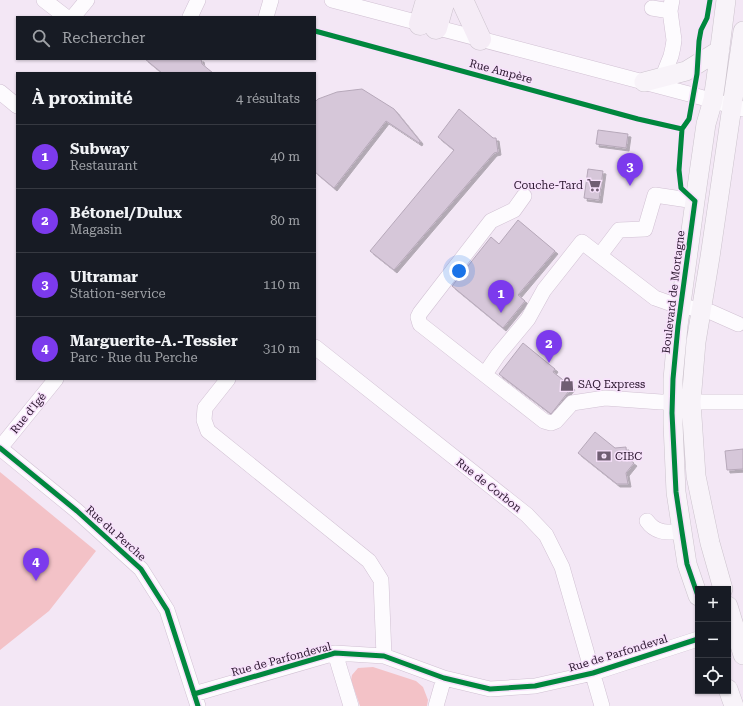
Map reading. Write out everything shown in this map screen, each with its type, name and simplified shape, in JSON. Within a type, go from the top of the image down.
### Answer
[{"type":"highway","points":[[427,0],[428,26]]},
{"type":"highway","points":[[428,26],[444,0]]},
{"type":"highway","points":[[462,0],[480,38]]},
{"type":"main road","name":"Boulevard de Mortagne","points":[[695,587],[687,564],[676,492],[672,402],[674,367],[681,305],[706,124],[713,100],[726,0]]},
{"type":"main road","points":[[722,586],[710,543],[696,476],[691,402],[694,358],[700,310],[738,108],[743,31]]},
{"type":"main road","points":[[655,82],[686,71],[720,50]]},
{"type":"main road","points":[[733,618],[743,655]]},
{"type":"main road","points":[[730,694],[734,706]]},
{"type":"street","points":[[44,0],[65,16]]},
{"type":"street","points":[[74,16],[87,0]]},
{"type":"street","points":[[190,16],[198,0]]},
{"type":"street","points":[[266,16],[271,0]]},
{"type":"street","points":[[332,0],[428,26],[655,82],[738,108]]},
{"type":"street","points":[[652,8],[671,6],[674,40],[671,56],[655,82]]},
{"type":"street","points":[[0,92],[16,105]]},
{"type":"street","points":[[600,255],[619,230],[645,229],[655,195],[695,201]]},
{"type":"street","points":[[524,196],[514,210],[491,221],[420,313],[418,317],[420,324],[544,421],[551,423],[556,421],[572,402],[605,398],[672,402],[743,402]]},
{"type":"street","points":[[485,374],[498,355],[528,319],[544,290],[582,242],[655,298],[665,302],[681,305]]},
{"type":"street","name":"Boulevard de Mortagne","points":[[681,305],[714,314],[738,324]]},
{"type":"street","name":"Rue de Corbon","points":[[316,348],[527,515],[546,535],[562,567],[602,706]]},
{"type":"street","name":"Rue d'Igé","points":[[0,448],[55,380]]},
{"type":"street","points":[[227,380],[205,408],[204,420],[208,431],[369,561],[381,580],[384,656]]},
{"type":"street","name":"Rue du Perche","points":[[0,448],[77,511],[141,569],[167,610],[196,700]]},
{"type":"street","points":[[648,521],[651,526],[662,533],[682,532]]},
{"type":"street","name":"Rue de Parfondeval","points":[[196,700],[335,653],[384,656],[444,678],[490,689],[535,686],[593,673],[695,640]]},
{"type":"street","name":"Rue de Parfondeval","points":[[335,653],[351,706]]},
{"type":"street","points":[[436,706],[444,678]]},
{"type":"shaded area","points":[[0,472],[96,551],[49,611],[0,650]]},
{"type":"shaded area","points":[[373,667],[416,681],[423,687],[428,700],[427,706],[360,706],[351,680],[352,675],[358,668]]},
{"type":"building","points":[[146,60],[201,60],[202,64],[212,72],[161,72]]},
{"type":"building","points":[[362,89],[394,109],[420,141],[419,143],[386,121],[334,188],[316,173],[316,101],[337,92]]},
{"type":"building","points":[[459,109],[493,138],[496,138],[498,152],[494,153],[394,270],[370,251],[454,150],[438,137]]},
{"type":"building","points":[[598,130],[628,134],[626,148],[596,144]]},
{"type":"building","name":"Couche-Tard","points":[[588,169],[603,171],[599,200],[584,198]]},
{"type":"building","points":[[518,220],[555,251],[518,295],[525,301],[503,328],[452,286],[491,237],[499,244]]},
{"type":"building","points":[[523,343],[555,369],[553,372],[572,387],[551,414],[499,374]]},
{"type":"building","points":[[595,432],[615,448],[626,447],[627,458],[634,463],[626,473],[628,484],[617,484],[578,453]]},
{"type":"building","points":[[743,449],[743,469],[727,470],[725,451]]},
{"type":"cycle path","points":[[695,587],[687,564],[676,492],[672,413],[673,379],[678,326],[695,201],[681,188],[679,170],[682,129],[689,119],[697,74],[699,41],[701,30],[707,18],[710,0]]},
{"type":"cycle path","name":"Rue Ampère","points":[[316,31],[638,119],[682,129]]},
{"type":"cycle path","points":[[0,448],[77,511],[141,569],[167,610],[198,706]]},
{"type":"cycle path","points":[[194,694],[335,653],[384,656],[444,678],[490,689],[535,686],[593,673],[695,640]]},
{"type":"place","name":"Couche-Tard","points":[[594,185]]},
{"type":"place","name":"Ultramar","points":[[630,186]]},
{"type":"place","name":"Subway","points":[[501,313]]},
{"type":"place","name":"Bétonel/Dulux","points":[[549,363]]},
{"type":"place","name":"SAQ Express","points":[[567,384]]},
{"type":"place","name":"CIBC","points":[[604,456]]},
{"type":"place","name":"Marguerite-A.-Tessier","points":[[36,581]]}]
